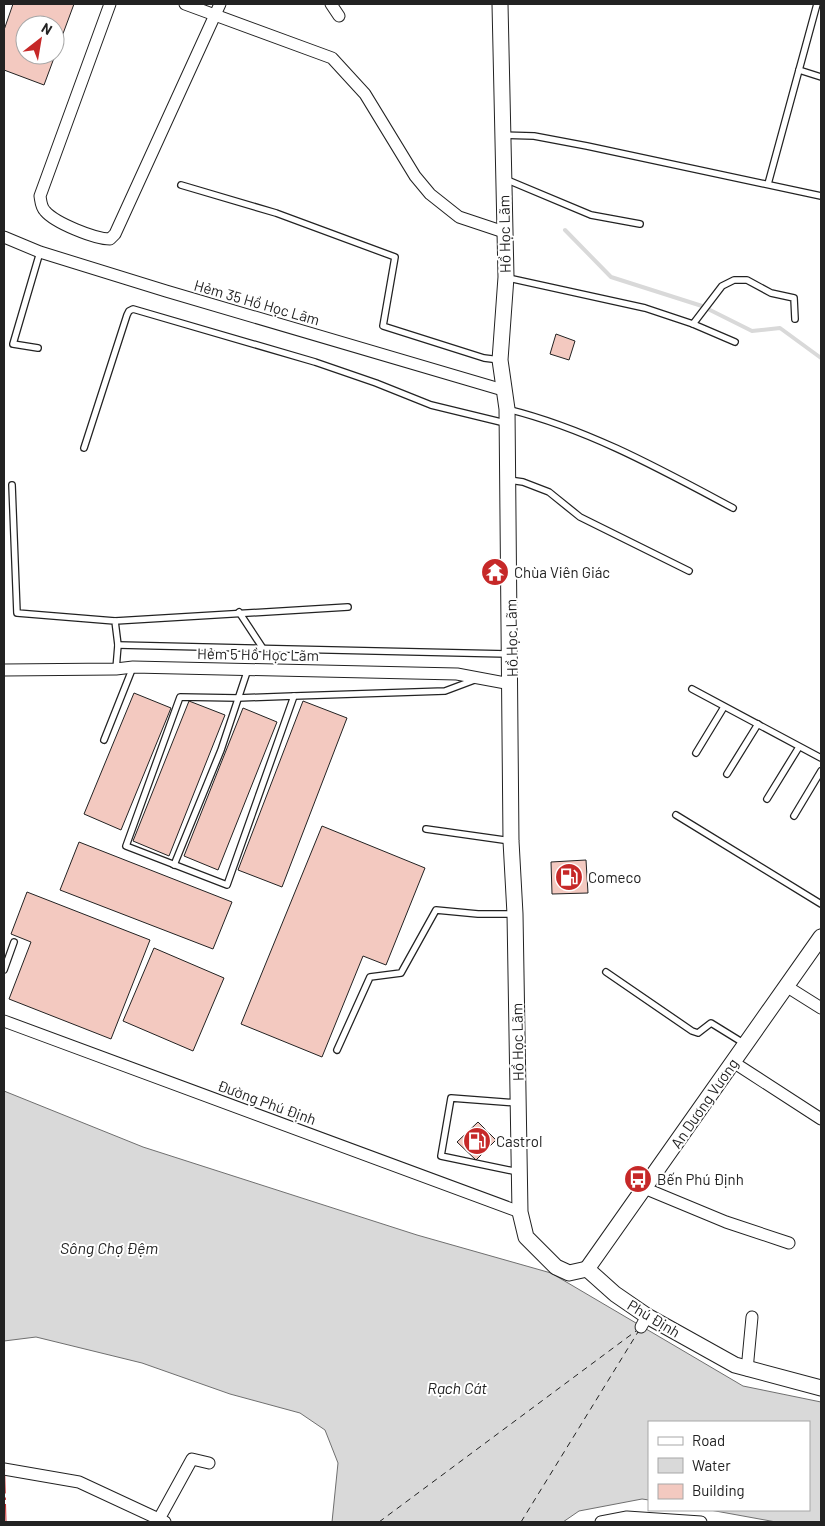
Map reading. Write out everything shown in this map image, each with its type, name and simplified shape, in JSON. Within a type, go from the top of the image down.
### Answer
[{"type":"main road","name":"Hồ Học Lãm","points":[[500,4],[506,277],[500,360],[507,416],[509,480],[511,840],[515,914],[520,1212]]},
{"type":"main road","name":"An Dương Vương","points":[[587,1269],[786,986],[820,941]]},
{"type":"main road","points":[[520,1212],[526,1237],[556,1267],[569,1273],[587,1269]]},
{"type":"main road","name":"Phú Định","points":[[587,1269],[644,1322],[747,1370],[821,1388]]},
{"type":"street","points":[[110,4],[42,186],[41,206],[52,217],[94,237],[110,239],[115,234],[218,9]]},
{"type":"street","points":[[185,4],[218,9],[332,58],[365,94],[415,176],[430,194],[459,217],[504,232]]},
{"type":"street","points":[[331,4],[339,16]]},
{"type":"street","name":"Hẻm 35 Hồ Học Lãm","points":[[4,237],[40,252],[166,292],[503,390]]},
{"type":"street","name":"Hẻm 5 Hồ Học Lãm","points":[[4,670],[116,669],[133,667],[456,674],[511,684]]},
{"type":"street","points":[[786,986],[821,1008]]},
{"type":"street","name":"Đường Phú Định","points":[[4,1020],[520,1212]]},
{"type":"street","points":[[733,1062],[821,1120]]},
{"type":"street","points":[[644,1188],[726,1222],[789,1243]]},
{"type":"street","points":[[747,1370],[752,1317]]},
{"type":"street","points":[[4,1470],[79,1482],[161,1521],[192,1459],[209,1463]]},
{"type":"street","points":[[601,1522],[627,1517],[701,1522]]},
{"type":"lane","points":[[768,184],[817,4]]},
{"type":"lane","points":[[799,70],[821,77]]},
{"type":"lane","points":[[504,135],[534,136],[587,146],[821,196]]},
{"type":"lane","points":[[503,178],[591,214],[640,224]]},
{"type":"lane","points":[[181,185],[276,212],[395,257],[383,326],[484,358],[500,360]]},
{"type":"lane","points":[[38,348],[12,344],[40,252]]},
{"type":"lane","points":[[506,277],[645,308],[693,324],[735,342]]},
{"type":"lane","points":[[693,324],[722,286],[734,280],[747,280],[771,293],[794,298],[795,319]]},
{"type":"lane","points":[[84,448],[127,315],[133,309],[315,362],[438,408],[549,420],[618,448],[733,508]]},
{"type":"lane","points":[[509,480],[523,482],[549,492],[580,517],[689,571]]},
{"type":"lane","points":[[12,484],[17,613],[115,621],[239,612],[348,607]]},
{"type":"lane","points":[[239,612],[262,647]]},
{"type":"lane","points":[[115,621],[118,645],[116,669]]},
{"type":"lane","points":[[118,645],[510,654]]},
{"type":"lane","points":[[104,740],[133,667]]},
{"type":"lane","points":[[174,865],[221,750],[248,669]]},
{"type":"lane","points":[[294,696],[227,885],[126,846],[180,697],[238,698],[294,696],[446,691],[479,678]]},
{"type":"lane","points":[[692,689],[821,758]]},
{"type":"lane","points":[[696,753],[724,707]]},
{"type":"lane","points":[[727,774],[758,724]]},
{"type":"lane","points":[[767,799],[799,747]]},
{"type":"lane","points":[[794,816],[821,771]]},
{"type":"lane","points":[[676,815],[821,904]]},
{"type":"lane","points":[[426,829],[511,840]]},
{"type":"lane","points":[[337,1050],[370,977],[401,973],[436,910],[478,914],[515,914]]},
{"type":"lane","points":[[4,970],[14,942]]},
{"type":"lane","points":[[606,972],[692,1031],[698,1033],[711,1023],[745,1044]]},
{"type":"lane","points":[[518,1103],[451,1098],[441,1156],[520,1172]]},
{"type":"water","name":"Rạch Cát","points":[[4,1091],[143,1147],[417,1235],[551,1273],[743,1386],[821,1402],[821,1522],[776,1522],[716,1511],[810,1511],[810,1421],[648,1421],[648,1500],[642,1499],[579,1511],[563,1522],[332,1522],[338,1463],[325,1430],[300,1413],[230,1394],[142,1363],[36,1337],[4,1341]]},
{"type":"building","points":[[13,4],[74,4],[65,28],[65,15],[15,15],[15,65],[51,65],[44,85],[4,70],[4,30]]},
{"type":"building","points":[[556,334],[575,341],[569,360],[550,354]]},
{"type":"building","points":[[134,693],[171,708],[121,830],[84,814]]},
{"type":"building","points":[[189,701],[225,715],[169,856],[133,841]]},
{"type":"building","points":[[303,701],[347,718],[282,887],[238,870]]},
{"type":"building","points":[[243,708],[277,722],[218,870],[184,856]]},
{"type":"building","points":[[322,826],[425,868],[386,965],[363,956],[322,1057],[241,1024]]},
{"type":"building","points":[[79,842],[232,902],[213,949],[60,890]]},
{"type":"building","name":"Comeco","points":[[586,860],[588,893],[552,894],[551,862]]},
{"type":"building","points":[[27,892],[150,940],[111,1039],[9,999],[31,942],[11,934]]},
{"type":"building","points":[[154,948],[224,978],[193,1051],[123,1021]]},
{"type":"building","name":"Castrol","points":[[478,1122],[496,1140],[476,1160],[457,1142]]},
{"type":"waterway","points":[[565,230],[611,277],[702,306],[752,331],[780,328],[821,358]]},
{"type":"ferry route","points":[[379,1522],[636,1331]]},
{"type":"ferry route","points":[[521,1522],[638,1332]]},
{"type":"power","points":[[4,1447],[6,1522]]},
{"type":"place","name":"Chùa Viên Giác","points":[[495,572]]},
{"type":"place","name":"Comeco","points":[[569,877]]},
{"type":"place","name":"Castrol","points":[[477,1141]]},
{"type":"place","name":"Bến Phú Định","points":[[638,1179]]},
{"type":"water label","name":"Sông Chợ Đệm","points":[[109,1247]]}]
